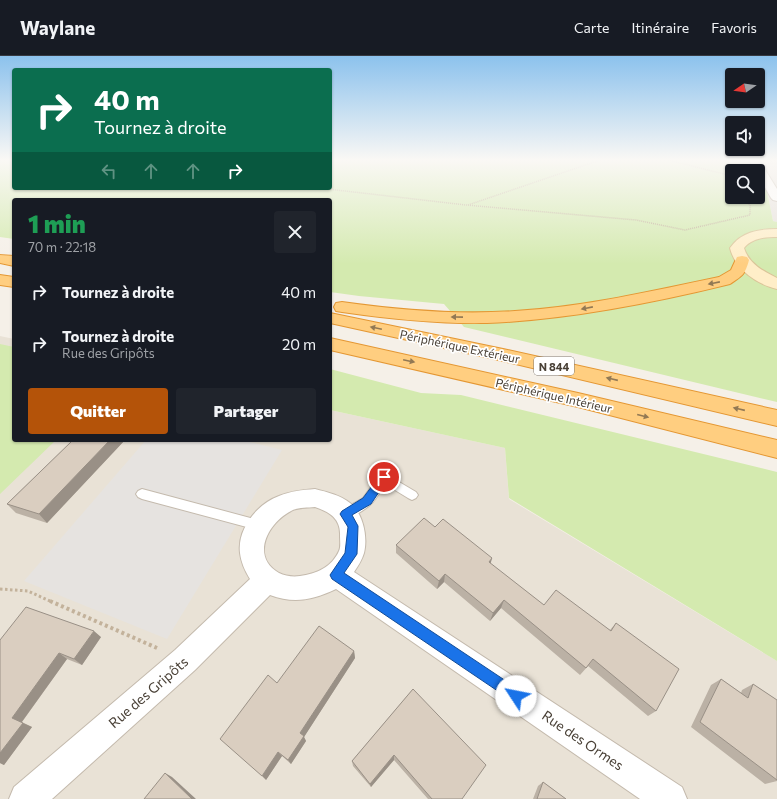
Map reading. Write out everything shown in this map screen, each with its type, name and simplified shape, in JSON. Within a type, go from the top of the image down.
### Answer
[{"type":"highway","points":[[0,259],[12,261]]},
{"type":"highway","points":[[332,305],[404,315],[512,316],[542,314],[572,310],[724,281],[738,272],[742,260]]},
{"type":"highway","points":[[0,280],[12,282]]},
{"type":"highway","name":"Périphérique Extérieur","points":[[332,318],[511,356],[777,418]]},
{"type":"highway","name":"Périphérique Intérieur","points":[[332,344],[570,398],[777,450]]},
{"type":"main road","points":[[777,233],[760,234],[744,239],[737,248],[738,254],[742,260],[758,274],[777,284]]},
{"type":"street","points":[[315,498],[337,506],[346,514],[353,526],[351,554],[336,575],[313,587],[286,589],[267,580],[254,566],[251,543],[258,525],[271,511],[287,502],[315,498]]},
{"type":"street","name":"Rue des Ormes","points":[[336,575],[670,799]]},
{"type":"street","name":"Rue des Gripôts","points":[[26,799],[185,660],[267,580]]},
{"type":"lane","points":[[346,514],[367,501],[384,477],[412,495]]},
{"type":"lane","points":[[142,494],[258,525]]},
{"type":"path","points":[[377,195],[466,205],[636,220],[685,230],[750,215],[749,204]]},
{"type":"path","points":[[466,205],[497,195]]},
{"type":"path","points":[[0,589],[28,591],[185,660]]},
{"type":"shaded area","points":[[768,195],[777,195],[777,222],[773,221]]},
{"type":"shaded area","points":[[0,336],[12,339],[12,442],[332,442],[332,410],[505,448],[509,499],[777,661],[777,799],[0,799]]},
{"type":"shaded area","points":[[144,442],[250,442],[282,450],[167,639],[24,581]]},
{"type":"green space","points":[[0,195],[725,195],[725,204],[765,204],[765,195],[768,195],[773,221],[777,222],[777,402],[464,327],[444,304],[332,292],[332,198],[12,198],[12,239],[0,237]]},
{"type":"green space","points":[[0,344],[12,347],[12,442],[54,442],[0,494]]},
{"type":"green space","points":[[332,370],[421,393],[461,395],[777,472],[777,661],[509,498],[505,448],[332,410]]},
{"type":"building","points":[[71,442],[108,442],[39,514],[7,504]]},
{"type":"building","points":[[424,518],[435,527],[443,519],[492,558],[489,562],[544,605],[556,590],[611,631],[616,623],[679,669],[656,711],[593,659],[586,668],[504,600],[493,613],[445,574],[439,581],[396,545]]},
{"type":"building","points":[[26,607],[94,631],[74,659],[59,653],[12,718],[23,723],[0,753],[0,640]]},
{"type":"building","points":[[319,626],[354,651],[300,733],[304,736],[288,760],[278,752],[262,776],[220,739],[268,675],[277,683]]},
{"type":"building","points":[[721,679],[748,698],[753,684],[777,700],[777,780],[700,722]]},
{"type":"building","points":[[413,689],[486,765],[462,799],[432,799],[394,755],[370,784],[352,761]]},
{"type":"building","points":[[165,773],[192,799],[144,799]]},
{"type":"building","points":[[543,782],[566,799],[537,799]]},
{"type":"route","points":[[384,477],[367,501],[346,514],[353,526],[351,554],[336,575],[516,696]]}]
